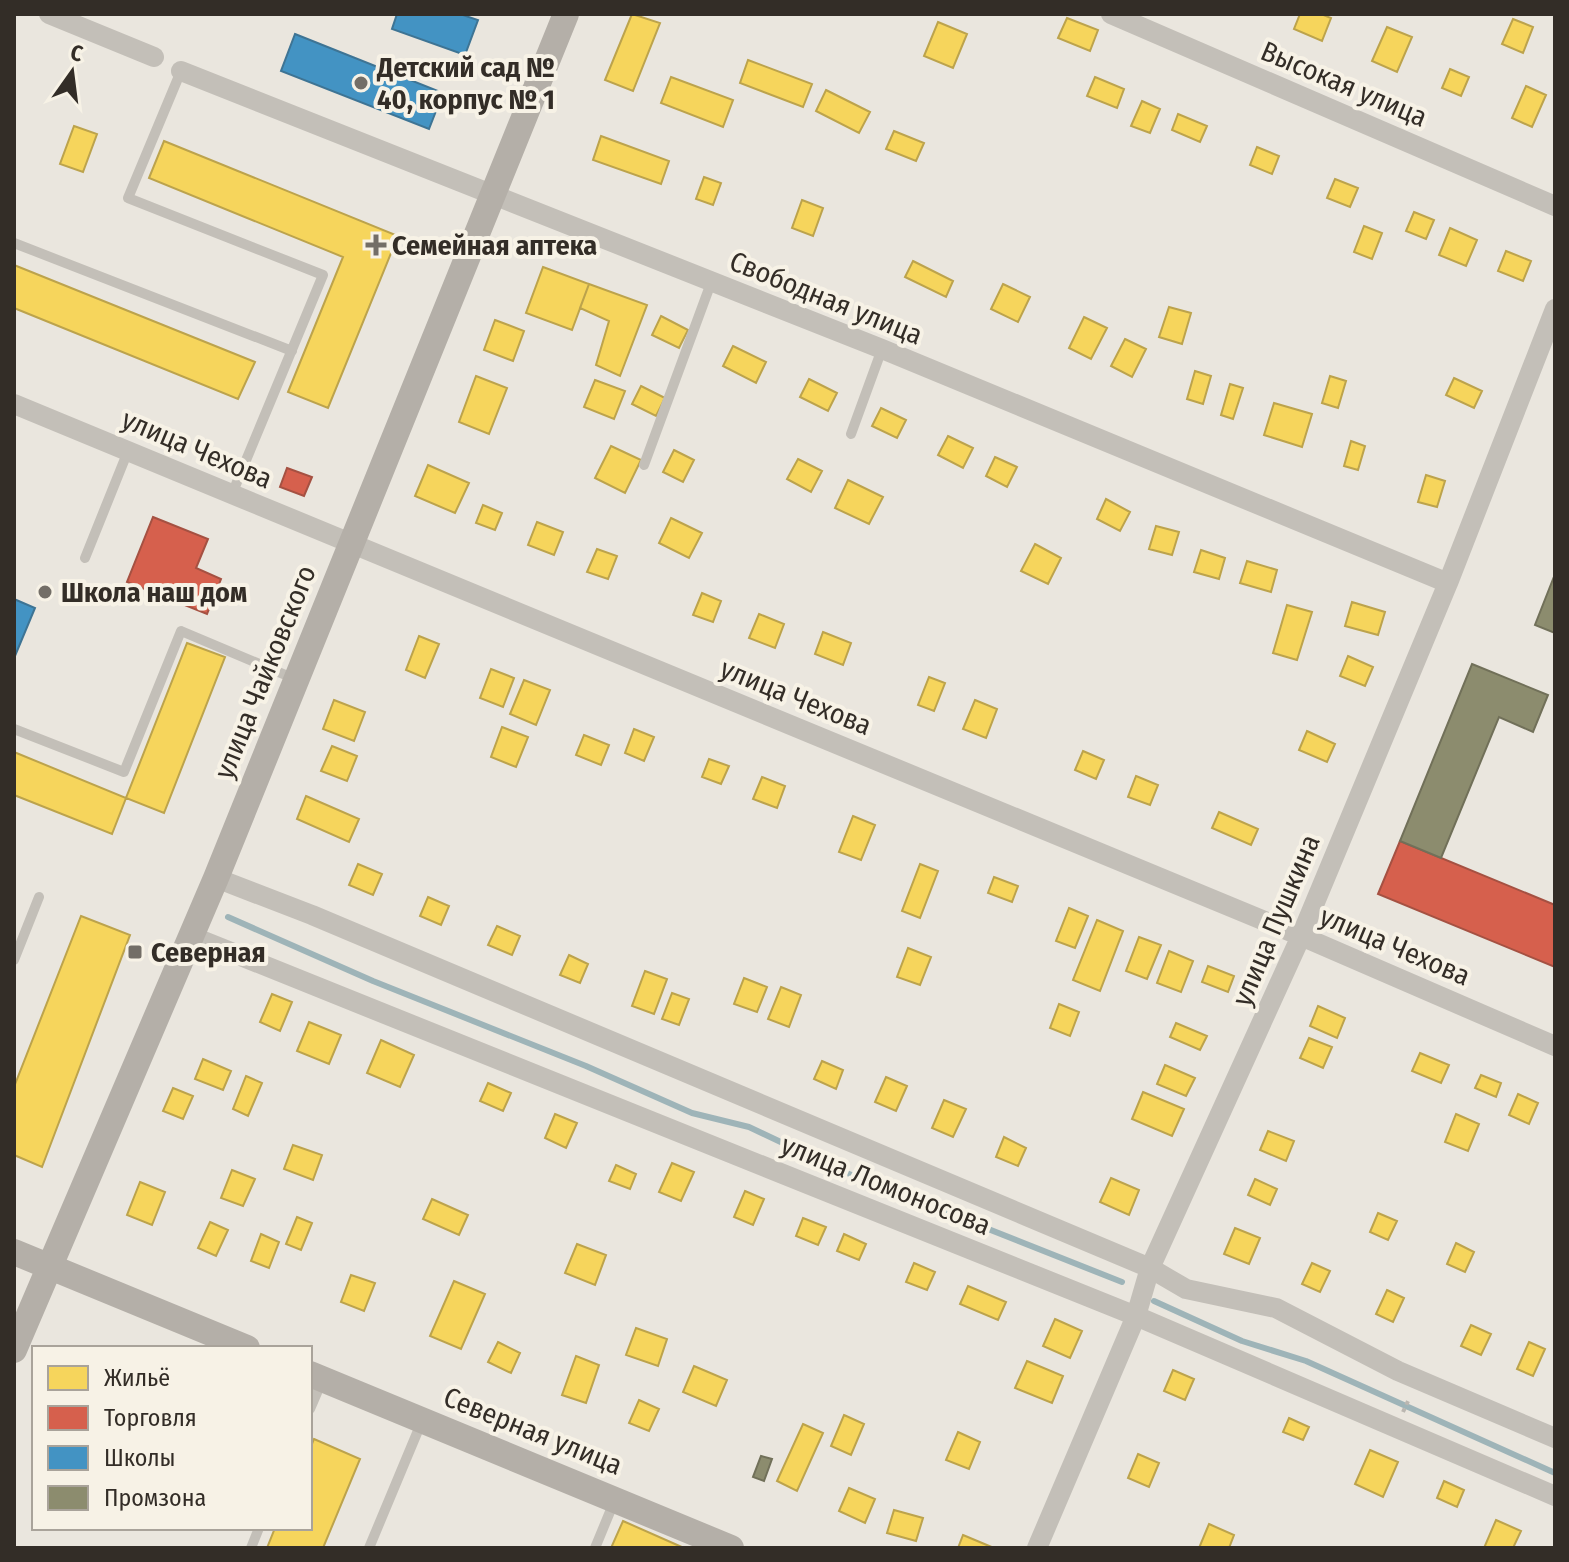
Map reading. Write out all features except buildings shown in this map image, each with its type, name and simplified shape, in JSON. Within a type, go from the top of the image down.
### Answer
[{"type":"main road","name":"улица Чайковского","points":[[14,1350],[216,878],[566,14]]},
{"type":"main road","points":[[14,1252],[242,1346]]},
{"type":"main road","name":"Северная улица","points":[[316,1377],[731,1548]]},
{"type":"street","points":[[49,14],[154,57]]},
{"type":"street","name":"Высокая улица","points":[[1111,14],[1555,206]]},
{"type":"street","name":"Свободная улица","points":[[181,71],[882,349],[1448,583]]},
{"type":"street","name":"улица Пушкина","points":[[1037,1548],[1136,1316],[1150,1268],[1301,936],[1448,583],[1555,309]]},
{"type":"street","name":"улица Чехова","points":[[14,404],[1301,936],[1555,1046]]},
{"type":"street","points":[[216,878],[312,915],[1150,1268],[1186,1289],[1276,1308],[1398,1371],[1555,1438]]},
{"type":"street","name":"улица Ломоносова","points":[[191,936],[1136,1316],[1555,1496]]},
{"type":"lane","points":[[181,71],[128,198],[323,275],[232,494]]},
{"type":"lane","points":[[14,243],[292,351]]},
{"type":"lane","points":[[644,465],[711,283]]},
{"type":"lane","points":[[851,434],[882,349]]},
{"type":"lane","points":[[85,558],[128,451]]},
{"type":"lane","points":[[14,729],[124,772],[181,631],[296,679]]},
{"type":"lane","points":[[14,960],[39,897]]},
{"type":"lane","points":[[312,1398],[316,1377]]},
{"type":"lane","points":[[369,1548],[422,1420]]},
{"type":"lane","points":[[595,1548],[615,1500]]},
{"type":"path","points":[[1403,1413],[1409,1399]]},
{"type":"waterway","points":[[228,917],[373,981],[586,1066],[692,1113],[749,1127],[844,1172],[1122,1282]]},
{"type":"waterway","points":[[1154,1301],[1242,1341],[1306,1361],[1555,1473]]},
{"type":"place","name":"Детский сад № 40, корпус № 1","points":[[361,83]]},
{"type":"place","name":"Семейная аптека","points":[[376,245]]},
{"type":"place","name":"Школа наш дом","points":[[45,592]]},
{"type":"place","name":"Северная","points":[[135,952]]}]
